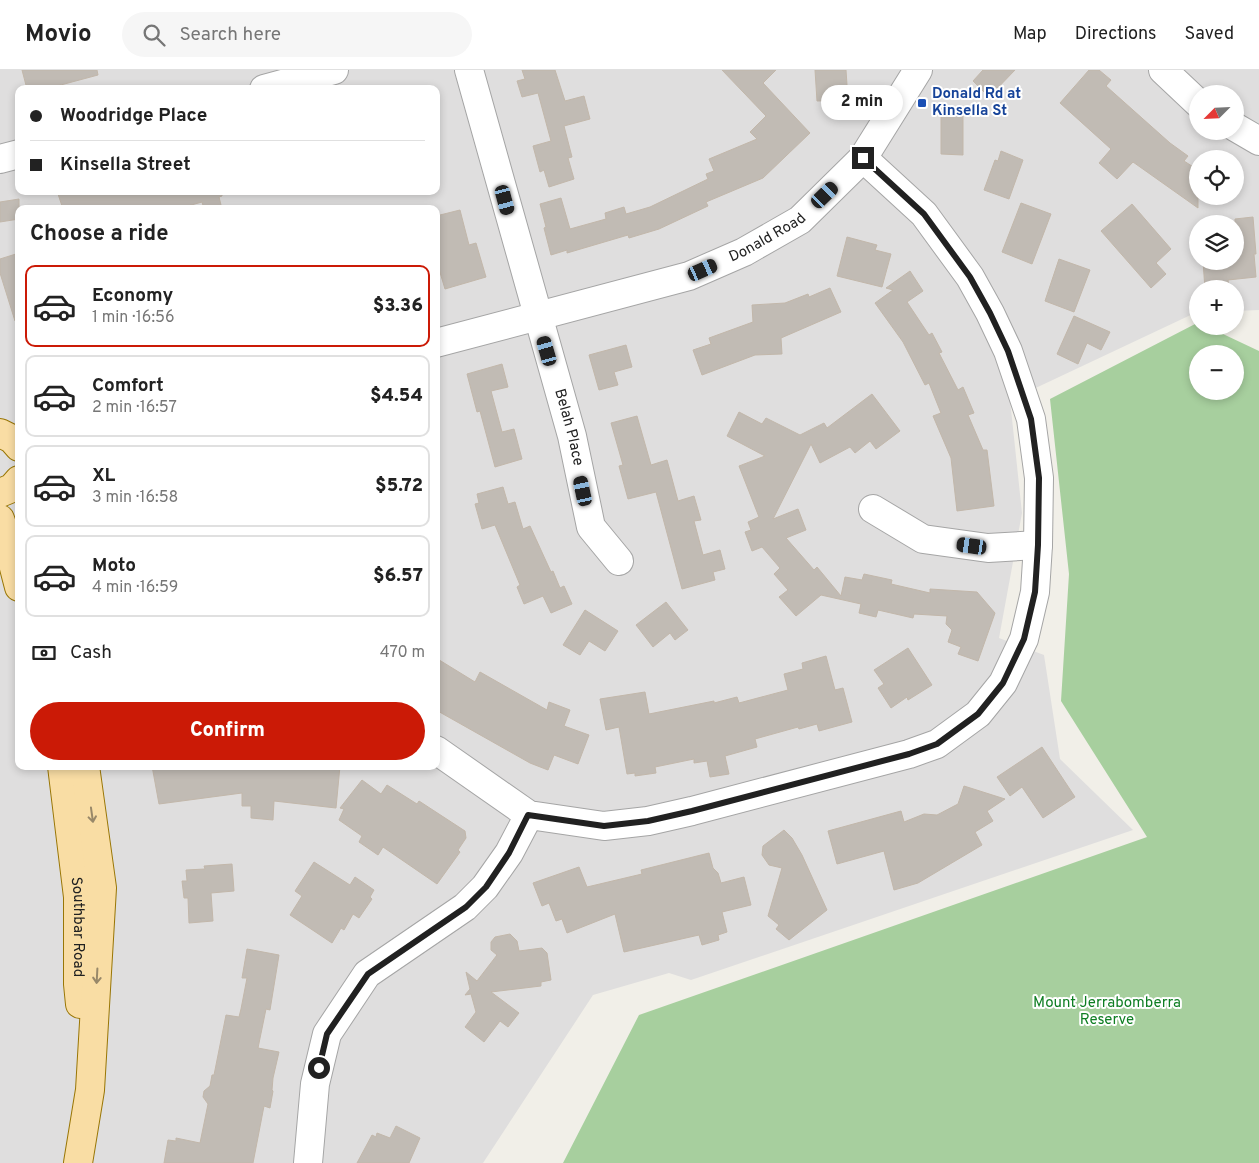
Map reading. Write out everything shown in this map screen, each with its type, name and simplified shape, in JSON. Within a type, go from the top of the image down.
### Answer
[{"type":"main road","points":[[0,493],[15,485]]},
{"type":"main road","points":[[0,520],[15,572]]},
{"type":"main road","name":"Southbar Road","points":[[62,770],[78,897],[78,984],[90,1090]]},
{"type":"main road","name":"Southbar Road","points":[[78,1163],[90,1090],[102,888],[87,770]]},
{"type":"street","points":[[279,85],[334,70]]},
{"type":"street","name":"Belah Place","points":[[469,70],[572,436],[591,527],[619,561]]},
{"type":"street","name":"Donald Road","points":[[440,342],[689,276],[744,252],[800,220],[863,158],[918,70]]},
{"type":"street","points":[[1164,70],[1189,94]]},
{"type":"street","points":[[1244,132],[1259,141]]},
{"type":"street","points":[[0,159],[15,155]]},
{"type":"street","points":[[440,753],[528,815],[604,826],[648,821],[900,756],[937,744],[978,714],[1003,683],[1024,639],[1035,592],[1039,478],[1031,419],[1008,351],[970,277],[924,214],[863,158]]},
{"type":"street","points":[[873,509],[923,539],[988,548],[1038,545]]},
{"type":"street","points":[[308,1163],[316,1084],[327,1034],[368,974],[466,907],[486,887],[509,853],[528,815]]},
{"type":"shaded area","points":[[0,70],[1259,70],[1259,310],[1244,311],[1244,280],[1189,280],[1189,316],[1010,400],[1022,513],[999,638],[1044,655],[1060,759],[1133,830],[691,980],[669,973],[593,995],[483,1163],[0,1163]]},
{"type":"green space","name":"Mount Jerrabomberra Reserve","points":[[1189,327],[1189,335],[1225,335],[1259,351],[1259,1163],[563,1163],[639,1015],[1147,837],[1061,701],[1069,574],[1050,399]]},
{"type":"building","points":[[22,70],[97,70],[98,75],[61,85],[26,85]]},
{"type":"building","points":[[522,70],[555,70],[565,101],[584,96],[590,119],[564,126],[572,157],[568,158],[574,179],[549,187],[544,170],[540,172],[533,146],[551,141],[538,93],[522,97],[517,81],[525,79]]},
{"type":"building","points":[[722,70],[776,70],[763,83],[810,133],[763,178],[706,202],[708,206],[659,229],[629,238],[628,235],[567,253],[567,250],[551,255],[540,204],[561,198],[570,229],[606,219],[605,213],[624,207],[626,214],[650,207],[708,179],[706,174],[714,171],[709,159],[757,139],[750,132],[766,116]]},
{"type":"building","points":[[815,70],[846,70],[848,100],[817,101]]},
{"type":"building","points":[[983,70],[1015,70],[989,97],[973,81]]},
{"type":"building","points":[[1089,70],[1099,70],[1111,80],[1106,86],[1170,143],[1188,156],[1184,161],[1189,164],[1189,202],[1133,162],[1117,179],[1099,163],[1111,149],[1060,103]]},
{"type":"building","points":[[941,109],[963,109],[963,155],[941,154]]},
{"type":"building","points":[[1001,151],[1023,160],[1009,199],[984,190],[995,160],[998,161]]},
{"type":"building","points":[[58,195],[222,195],[219,197],[221,205],[203,205],[202,202],[191,205],[62,205]]},
{"type":"building","points":[[19,199],[19,205],[15,205],[15,220],[0,222],[0,202]]},
{"type":"building","points":[[1021,203],[1051,214],[1032,264],[1002,252]]},
{"type":"building","points":[[1132,204],[1171,249],[1156,263],[1166,274],[1151,288],[1101,231]]},
{"type":"building","points":[[460,210],[469,245],[476,243],[486,277],[445,289],[440,272],[440,215]]},
{"type":"building","points":[[1253,217],[1256,277],[1204,280],[1204,270],[1244,270],[1244,218]]},
{"type":"building","points":[[847,237],[877,245],[875,250],[891,254],[882,287],[837,276]]},
{"type":"building","points":[[15,254],[15,321],[0,273],[0,259]]},
{"type":"building","points":[[1059,259],[1090,270],[1074,312],[1045,301]]},
{"type":"building","points":[[910,271],[923,291],[907,302],[929,335],[932,333],[942,352],[939,353],[958,390],[963,387],[974,413],[968,415],[983,450],[987,450],[994,506],[957,511],[951,458],[933,416],[941,413],[929,383],[925,385],[903,342],[875,303],[893,290],[886,288]]},
{"type":"building","points":[[830,288],[841,312],[781,338],[782,354],[755,355],[702,375],[693,350],[711,344],[709,338],[753,322],[752,305],[785,303],[808,294],[809,297]]},
{"type":"building","points":[[1074,316],[1110,332],[1101,350],[1087,343],[1078,364],[1057,354]]},
{"type":"building","points":[[626,345],[632,367],[614,372],[618,385],[599,390],[589,355]]},
{"type":"building","points":[[502,364],[508,387],[491,391],[502,432],[514,429],[522,459],[495,467],[480,411],[477,412],[467,374]]},
{"type":"building","points":[[872,394],[900,431],[876,449],[870,441],[855,453],[850,447],[820,463],[811,444],[773,519],[798,509],[806,530],[786,538],[814,570],[817,567],[841,596],[845,577],[862,580],[864,574],[892,580],[891,584],[930,593],[930,589],[977,592],[995,613],[978,661],[958,654],[961,647],[948,642],[952,630],[946,624],[947,616],[914,614],[913,618],[878,610],[876,617],[859,613],[861,604],[821,595],[796,616],[779,597],[788,590],[774,574],[780,568],[762,547],[752,551],[745,532],[751,530],[748,522],[759,517],[739,466],[765,456],[727,436],[739,412],[762,424],[766,418],[800,435],[824,423],[827,428]]},
{"type":"building","points":[[637,416],[651,465],[667,460],[678,501],[694,496],[701,520],[694,521],[703,555],[720,550],[725,569],[713,572],[715,580],[682,589],[656,492],[628,499],[619,466],[623,465],[611,423]]},
{"type":"building","points":[[503,487],[508,504],[515,502],[523,529],[530,526],[551,572],[553,571],[560,588],[564,586],[572,604],[551,613],[543,596],[524,604],[517,587],[520,585],[495,525],[482,529],[475,504],[479,503],[477,494]]},
{"type":"building","points":[[666,602],[688,630],[675,640],[670,633],[653,647],[636,625]]},
{"type":"building","points":[[585,610],[618,631],[605,651],[589,641],[580,655],[563,645]]},
{"type":"building","points":[[908,648],[932,685],[908,700],[907,697],[891,708],[878,688],[884,684],[874,670]]},
{"type":"building","points":[[826,656],[835,690],[843,688],[852,722],[819,731],[817,724],[799,729],[798,727],[755,739],[757,747],[725,756],[729,774],[710,777],[707,761],[694,763],[694,759],[655,767],[656,773],[635,776],[635,773],[627,774],[619,727],[606,730],[600,699],[645,692],[649,714],[714,701],[714,703],[737,697],[739,703],[788,690],[784,674],[803,669],[802,663]]},
{"type":"building","points":[[440,660],[475,682],[480,672],[547,710],[549,702],[570,710],[564,726],[589,735],[578,764],[554,755],[548,770],[530,763],[440,712]]},
{"type":"building","points":[[1042,747],[1075,797],[1043,818],[1022,787],[1010,796],[997,777]]},
{"type":"building","points":[[153,770],[340,770],[336,808],[274,801],[273,820],[251,818],[251,806],[242,806],[242,793],[159,804]]},
{"type":"building","points":[[362,780],[381,794],[387,785],[417,804],[419,801],[465,831],[466,838],[458,850],[460,852],[437,884],[383,847],[378,855],[359,842],[362,836],[339,820],[344,809],[340,808]]},
{"type":"building","points":[[964,786],[1005,799],[987,811],[993,821],[975,832],[982,845],[918,883],[894,890],[884,851],[837,864],[828,831],[901,811],[904,822],[924,814],[937,815],[958,804]]},
{"type":"building","points":[[784,830],[792,838],[802,855],[827,910],[789,940],[776,929],[779,925],[768,916],[782,868],[769,865],[762,855],[763,846]]},
{"type":"building","points":[[709,853],[713,868],[718,873],[721,883],[744,877],[751,905],[722,912],[727,932],[718,935],[719,940],[702,945],[699,935],[624,952],[615,914],[567,933],[562,919],[556,921],[549,903],[542,906],[533,883],[579,867],[587,887],[642,874],[641,870]]},
{"type":"building","points":[[314,862],[350,885],[355,877],[374,890],[370,897],[372,899],[359,918],[353,914],[344,930],[341,928],[332,943],[290,915],[302,896],[295,891]]},
{"type":"building","points":[[232,864],[234,891],[211,893],[213,921],[189,923],[188,898],[184,898],[182,881],[187,881],[186,870],[205,869],[204,866]]},
{"type":"building","points":[[510,934],[517,941],[519,951],[542,948],[547,953],[551,980],[541,982],[541,986],[491,992],[519,1013],[508,1027],[500,1021],[484,1042],[465,1027],[476,1012],[471,994],[465,995],[470,989],[466,972],[477,981],[497,955],[491,950],[491,942],[495,937]]},
{"type":"building","points":[[247,949],[279,955],[270,1010],[266,1009],[258,1048],[279,1052],[273,1078],[270,1108],[264,1106],[253,1163],[164,1163],[168,1140],[176,1141],[176,1138],[200,1143],[208,1104],[203,1097],[204,1091],[210,1086],[212,1075],[214,1075],[226,1015],[239,1017],[247,978],[242,978]]},
{"type":"building","points":[[396,1126],[420,1138],[409,1163],[357,1163],[372,1135],[376,1137],[377,1133],[390,1138]]},
{"type":"place","name":"Donald Rd at Kinsella St","points":[[922,103]]},
{"type":"route","points":[[319,1068],[327,1034],[368,974],[466,907],[486,887],[509,853],[528,815],[604,826],[648,821],[909,754],[937,744],[978,714],[1003,683],[1024,639],[1035,592],[1039,478],[1031,419],[1008,351],[970,277],[924,214],[863,158]]}]
